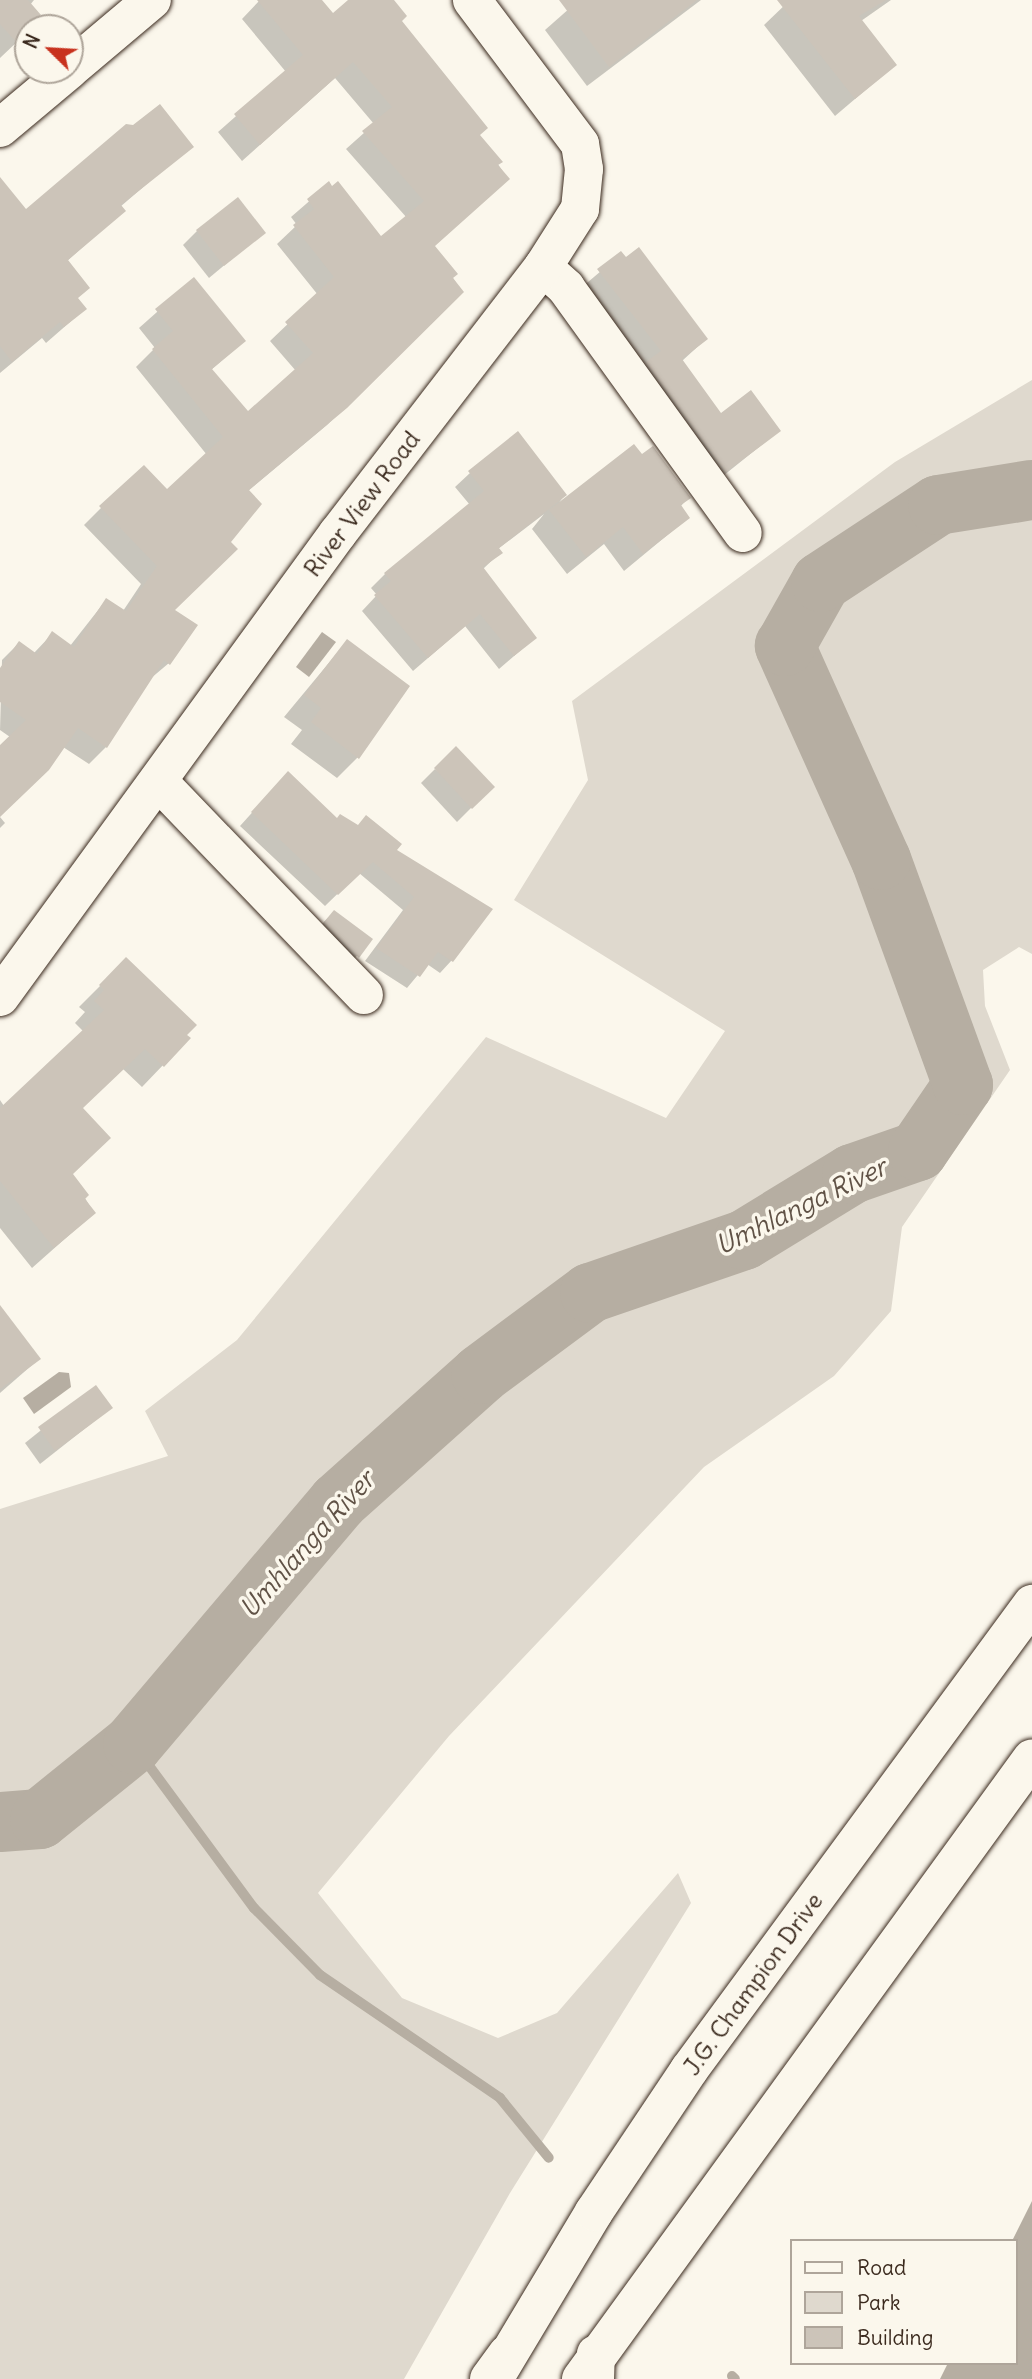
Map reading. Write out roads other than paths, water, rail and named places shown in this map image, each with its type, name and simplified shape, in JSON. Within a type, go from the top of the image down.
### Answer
[{"type":"street","points":[[84,57],[152,0]]},
{"type":"street","name":"River View Road","points":[[0,997],[338,533],[543,267],[579,209],[584,169],[580,144],[472,0]]},
{"type":"street","points":[[0,128],[52,84]]},
{"type":"street","points":[[543,267],[566,288],[743,533]]},
{"type":"street","points":[[158,781],[364,995]]},
{"type":"street","name":"J.G. Champion Drive","points":[[497,2371],[689,2070],[1032,1604]]},
{"type":"street","points":[[591,2371],[1032,1758]]},
{"type":"waterway","name":"Umhlanga River","points":[[0,1822],[40,1819],[133,1744],[338,1502],[481,1374],[590,1293],[744,1240],[852,1174],[918,1151],[963,1085],[881,860],[785,646],[821,582],[938,505],[1032,490]]},
{"type":"waterway","points":[[133,1744],[254,1908],[320,1975],[500,2098],[549,2158]]},
{"type":"waterway","points":[[732,2376],[735,2379]]}]
